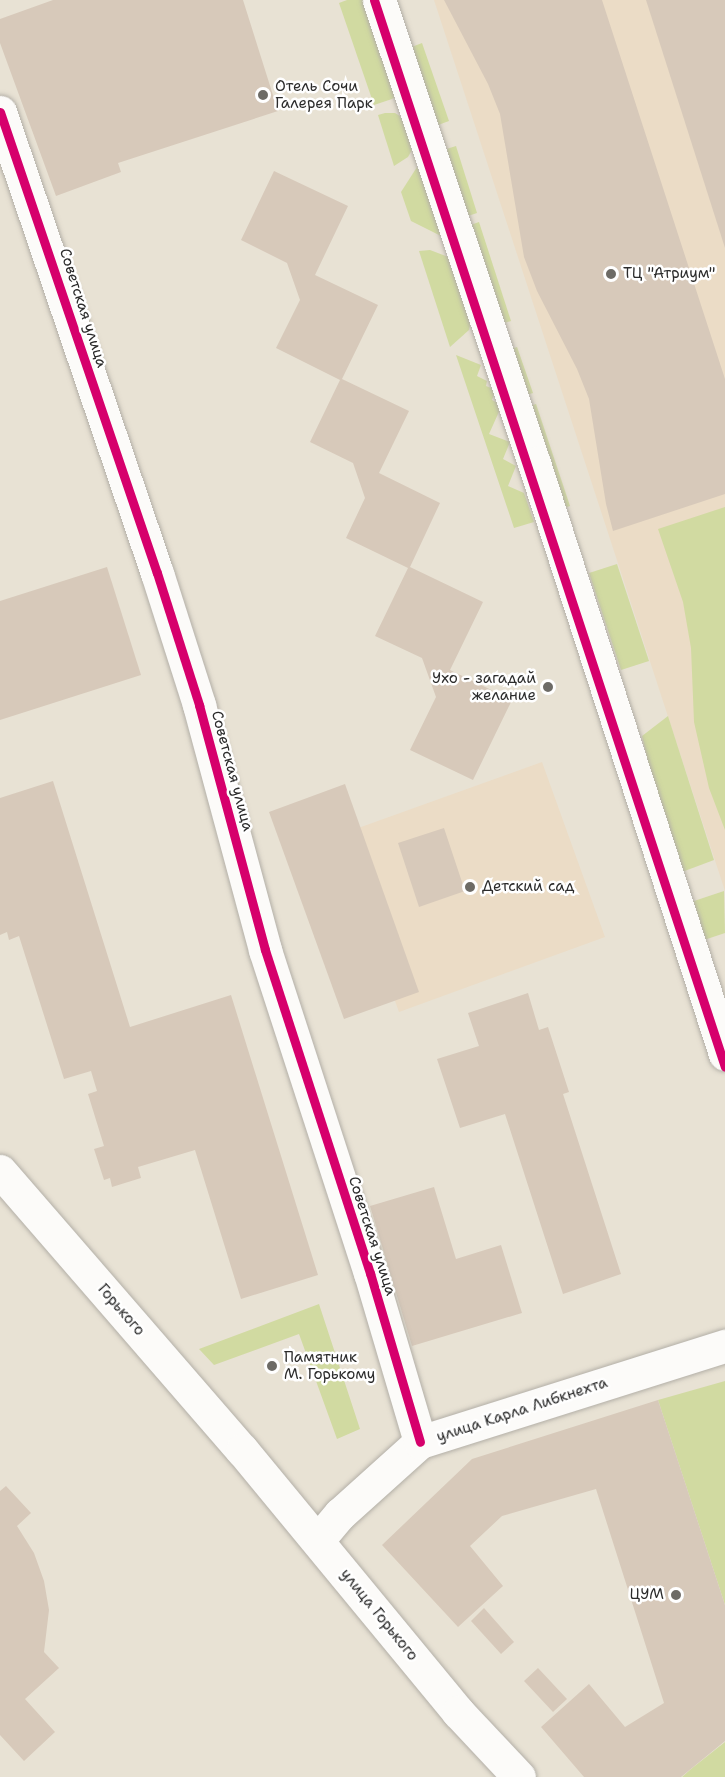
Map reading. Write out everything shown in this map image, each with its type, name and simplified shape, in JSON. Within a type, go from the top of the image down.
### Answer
[{"type":"street","points":[[379,0],[534,463],[725,1054]]},
{"type":"street","name":"Советская улица","points":[[0,112],[161,584],[199,705],[265,950],[370,1273],[420,1442]]},
{"type":"street","name":"Горького","points":[[0,1171],[242,1450]]},
{"type":"street","name":"улица Карла Либкнехта","points":[[318,1540],[340,1514],[420,1442],[725,1346]]},
{"type":"street","name":"улица Горького","points":[[242,1450],[458,1712],[519,1777]]},
{"type":"shaded area","points":[[434,0],[725,0],[725,891]]},
{"type":"shaded area","name":"Детский сад","points":[[542,762],[605,937],[399,1012],[336,836]]},
{"type":"green space","points":[[347,0],[365,0],[395,97],[392,99],[374,105],[339,3]]},
{"type":"green space","points":[[422,43],[449,121],[430,128],[404,50]]},
{"type":"green space","points":[[395,113],[403,118],[412,150],[408,157],[394,166],[378,115]]},
{"type":"green space","points":[[456,146],[477,213],[459,219],[437,152]]},
{"type":"green space","points":[[417,167],[433,199],[441,236],[411,221],[401,192]]},
{"type":"green space","points":[[479,222],[511,321],[494,326],[462,228]]},
{"type":"green space","points":[[430,250],[451,258],[472,315],[469,330],[450,347],[419,251]]},
{"type":"green space","points":[[517,347],[533,393],[517,398],[502,352]]},
{"type":"green space","points":[[456,355],[481,365],[477,376],[487,381],[486,386],[496,390],[492,400],[502,405],[489,434],[510,442],[503,459],[516,466],[508,486],[524,493],[534,522],[514,528]]},
{"type":"green space","points":[[536,404],[570,506],[555,511],[521,409]]},
{"type":"green space","points":[[725,507],[725,830],[709,788],[694,722],[691,648],[683,602],[658,529]]},
{"type":"green space","points":[[617,564],[649,661],[621,670],[589,573]]},
{"type":"green space","points":[[668,716],[714,860],[674,875],[642,736]]},
{"type":"green space","points":[[724,891],[725,933],[698,942],[685,904]]},
{"type":"green space","points":[[319,1304],[360,1429],[337,1439],[299,1334],[214,1365],[199,1349]]},
{"type":"green space","points":[[725,1381],[725,1605],[658,1400]]},
{"type":"green space","points":[[725,1742],[725,1777],[682,1777],[691,1769]]},
{"type":"building","points":[[53,0],[243,0],[278,111],[118,163],[121,172],[56,196],[0,43],[0,19]]},
{"type":"building","name":"ТЦ \"Атриум\"","points":[[444,0],[602,0],[725,379],[725,494],[613,531],[606,504],[589,399],[577,369],[537,291],[524,257],[500,114],[488,84]]},
{"type":"building","points":[[646,0],[725,0],[725,248]]},
{"type":"building","points":[[274,171],[348,206],[315,275],[378,305],[342,379],[409,411],[379,473],[440,503],[410,567],[483,602],[450,670],[512,700],[473,780],[410,750],[436,697],[422,658],[375,636],[408,568],[346,538],[365,498],[353,463],[310,442],[340,380],[276,348],[300,300],[287,263],[241,240]]},
{"type":"building","points":[[107,567],[141,675],[0,720],[0,601]]},
{"type":"building","points":[[53,781],[130,1027],[231,995],[318,1275],[241,1299],[195,1150],[138,1167],[141,1178],[112,1187],[110,1178],[104,1180],[94,1149],[104,1146],[88,1094],[97,1091],[91,1071],[64,1079],[19,936],[9,940],[7,932],[0,935],[0,798]]},
{"type":"building","points":[[345,784],[419,992],[344,1019],[269,812]]},
{"type":"building","points":[[444,828],[465,891],[419,907],[398,843]]},
{"type":"building","points":[[528,993],[539,1030],[548,1027],[569,1092],[563,1094],[621,1274],[563,1294],[505,1114],[460,1128],[437,1059],[479,1046],[468,1013]]},
{"type":"building","points":[[434,1187],[456,1259],[501,1245],[522,1313],[412,1346],[370,1206]]},
{"type":"building","name":"ЦУМ","points":[[658,1400],[725,1605],[725,1741],[681,1777],[584,1777],[541,1727],[589,1684],[625,1727],[664,1703],[596,1489],[502,1516],[470,1546],[503,1586],[458,1627],[382,1545],[472,1459]]},
{"type":"building","points":[[6,1486],[31,1513],[17,1526],[34,1553],[44,1581],[49,1610],[44,1652],[59,1668],[25,1699],[55,1732],[24,1761],[0,1735],[0,1491]]},
{"type":"building","points":[[484,1608],[514,1642],[501,1654],[471,1621]]},
{"type":"building","points":[[538,1668],[567,1699],[553,1712],[524,1681]]},
{"type":"cycle path","points":[[374,0],[725,1067]]},
{"type":"cycle path","points":[[0,112],[157,573],[199,705],[265,950],[370,1273],[420,1442]]},
{"type":"place","name":"Отель Сочи Галерея Парк","points":[[263,95]]},
{"type":"place","name":"ТЦ \"Атриум\"","points":[[611,274]]},
{"type":"place","name":"Ухо - загадай желание","points":[[548,687]]},
{"type":"place","name":"Детский сад","points":[[470,887]]},
{"type":"place","name":"Памятник М. Горькому","points":[[272,1366]]},
{"type":"place","name":"ЦУМ","points":[[676,1595]]}]
